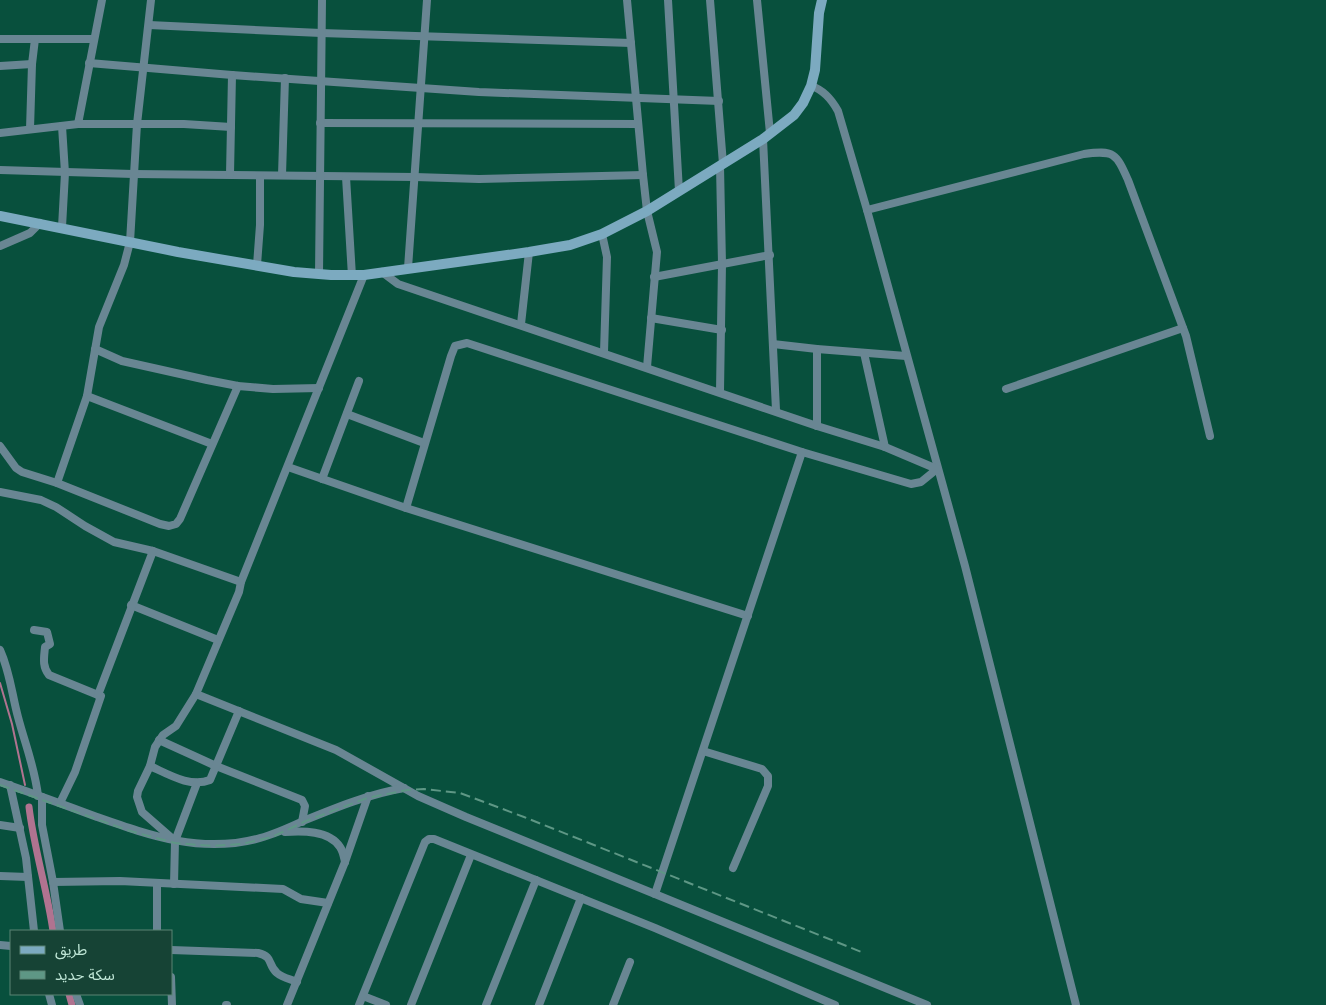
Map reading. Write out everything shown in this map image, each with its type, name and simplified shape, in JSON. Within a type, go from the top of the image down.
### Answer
[{"type":"street","points":[[78,124],[102,0]]},
{"type":"street","points":[[57,482],[87,396],[99,328],[124,265],[130,242],[137,124],[151,0]]},
{"type":"street","points":[[319,274],[322,0]]},
{"type":"street","points":[[408,268],[427,0]]},
{"type":"street","points":[[627,0],[643,175],[648,211],[657,252],[647,367]]},
{"type":"street","points":[[668,0],[679,191]]},
{"type":"street","points":[[710,0],[719,101],[722,165],[720,392]]},
{"type":"street","points":[[757,0],[767,136],[776,410]]},
{"type":"street","points":[[0,216],[294,272],[352,276],[570,245],[602,234],[648,211],[767,136],[794,115],[811,86],[815,70],[819,13],[822,0]]},
{"type":"street","points":[[149,25],[321,33],[631,43]]},
{"type":"street","points":[[0,39],[94,39]]},
{"type":"street","points":[[30,129],[32,64],[35,39]]},
{"type":"street","points":[[90,63],[232,76],[480,92],[719,101]]},
{"type":"street","points":[[0,66],[32,64]]},
{"type":"street","points":[[230,174],[232,76]]},
{"type":"street","points":[[282,175],[285,78]]},
{"type":"street","points":[[811,86],[829,97],[838,111],[867,210],[965,566],[1076,1005]]},
{"type":"street","points":[[320,123],[638,124]]},
{"type":"street","points":[[0,132],[78,124],[231,126]]},
{"type":"street","points":[[62,126],[64,173],[62,227]]},
{"type":"street","points":[[867,210],[1084,154],[1102,152],[1111,154],[1120,162],[1128,180],[1183,328],[1210,436]]},
{"type":"street","points":[[0,170],[64,173],[478,179],[643,175]]},
{"type":"street","points":[[256,265],[260,225],[260,176]]},
{"type":"street","points":[[346,177],[352,276]]},
{"type":"street","points":[[0,246],[30,233],[40,223]]},
{"type":"street","points":[[602,234],[607,256],[604,352]]},
{"type":"street","points":[[521,324],[529,252]]},
{"type":"street","points":[[654,277],[770,255]]},
{"type":"street","points":[[382,272],[398,284],[885,447],[938,469]]},
{"type":"street","points":[[175,841],[142,812],[139,805],[138,791],[150,766],[152,754],[159,740],[176,726],[196,694],[239,592],[241,582],[364,275]]},
{"type":"street","points":[[651,318],[722,330]]},
{"type":"street","points":[[1006,389],[1183,328]]},
{"type":"street","points":[[406,508],[453,350],[458,344],[467,343],[802,452],[911,484],[921,482],[938,469]]},
{"type":"street","points":[[773,344],[864,354],[906,356]]},
{"type":"street","points":[[95,349],[122,361],[238,386],[272,389],[319,388]]},
{"type":"street","points":[[817,349],[818,426]]},
{"type":"street","points":[[864,354],[885,447]]},
{"type":"street","points":[[322,479],[359,381]]},
{"type":"street","points":[[0,446],[16,468],[22,472],[57,482],[169,526],[176,524],[180,519],[238,386]]},
{"type":"street","points":[[87,396],[212,444]]},
{"type":"street","points":[[347,414],[424,444]]},
{"type":"street","points":[[654,894],[802,452]]},
{"type":"street","points":[[288,467],[406,508],[748,616]]},
{"type":"street","points":[[0,492],[41,500],[107,538],[152,551],[241,582]]},
{"type":"street","points":[[98,695],[152,551]]},
{"type":"street","points":[[131,605],[218,640]]},
{"type":"street","points":[[34,630],[47,632],[50,644],[45,647],[44,660],[45,669],[49,675],[102,696],[74,772],[60,803]]},
{"type":"street","points":[[0,650],[7,668],[18,718],[40,796],[42,825],[60,930]]},
{"type":"street","points":[[196,694],[336,750],[404,788],[466,817],[914,1003],[927,1005]]},
{"type":"street","points":[[150,766],[184,780],[197,783],[210,780],[239,711]]},
{"type":"street","points":[[159,740],[216,766],[302,800],[305,806],[302,822]]},
{"type":"street","points":[[703,751],[762,770],[768,776],[768,786],[733,868]]},
{"type":"street","points":[[0,782],[131,829],[175,841],[197,844],[243,842],[280,832],[368,796],[404,788]]},
{"type":"street","points":[[174,884],[175,841],[197,783]]},
{"type":"street","points":[[10,785],[20,828],[34,930]]},
{"type":"street","points":[[288,1005],[345,862],[368,796]]},
{"type":"street","points":[[0,825],[20,828]]},
{"type":"street","points":[[280,832],[307,831],[324,835],[340,846],[345,862]]},
{"type":"street","points":[[359,1005],[425,842],[429,839],[434,839],[581,898],[835,1005]]},
{"type":"street","points":[[411,1005],[471,855]]},
{"type":"street","points":[[0,876],[28,877]]},
{"type":"street","points":[[486,1005],[536,880]]},
{"type":"street","points":[[53,882],[157,883],[283,889],[300,899],[328,903]]},
{"type":"street","points":[[157,883],[157,930]]},
{"type":"street","points":[[539,1005],[581,898]]},
{"type":"street","points":[[172,950],[258,953],[266,955],[272,966],[281,976],[297,982]]},
{"type":"street","points":[[613,1005],[630,962]]},
{"type":"street","points":[[363,996],[386,1005]]},
{"type":"waterway","points":[[0,683],[12,724],[25,785]]},
{"type":"waterway","points":[[29,807],[53,930]]},
{"type":"waterway","points":[[69,995],[72,1005]]},
{"type":"railway","points":[[0,785],[130,831],[175,843],[212,846],[242,844],[272,837],[306,821],[367,798],[407,790],[424,789],[460,793],[864,953]]}]
